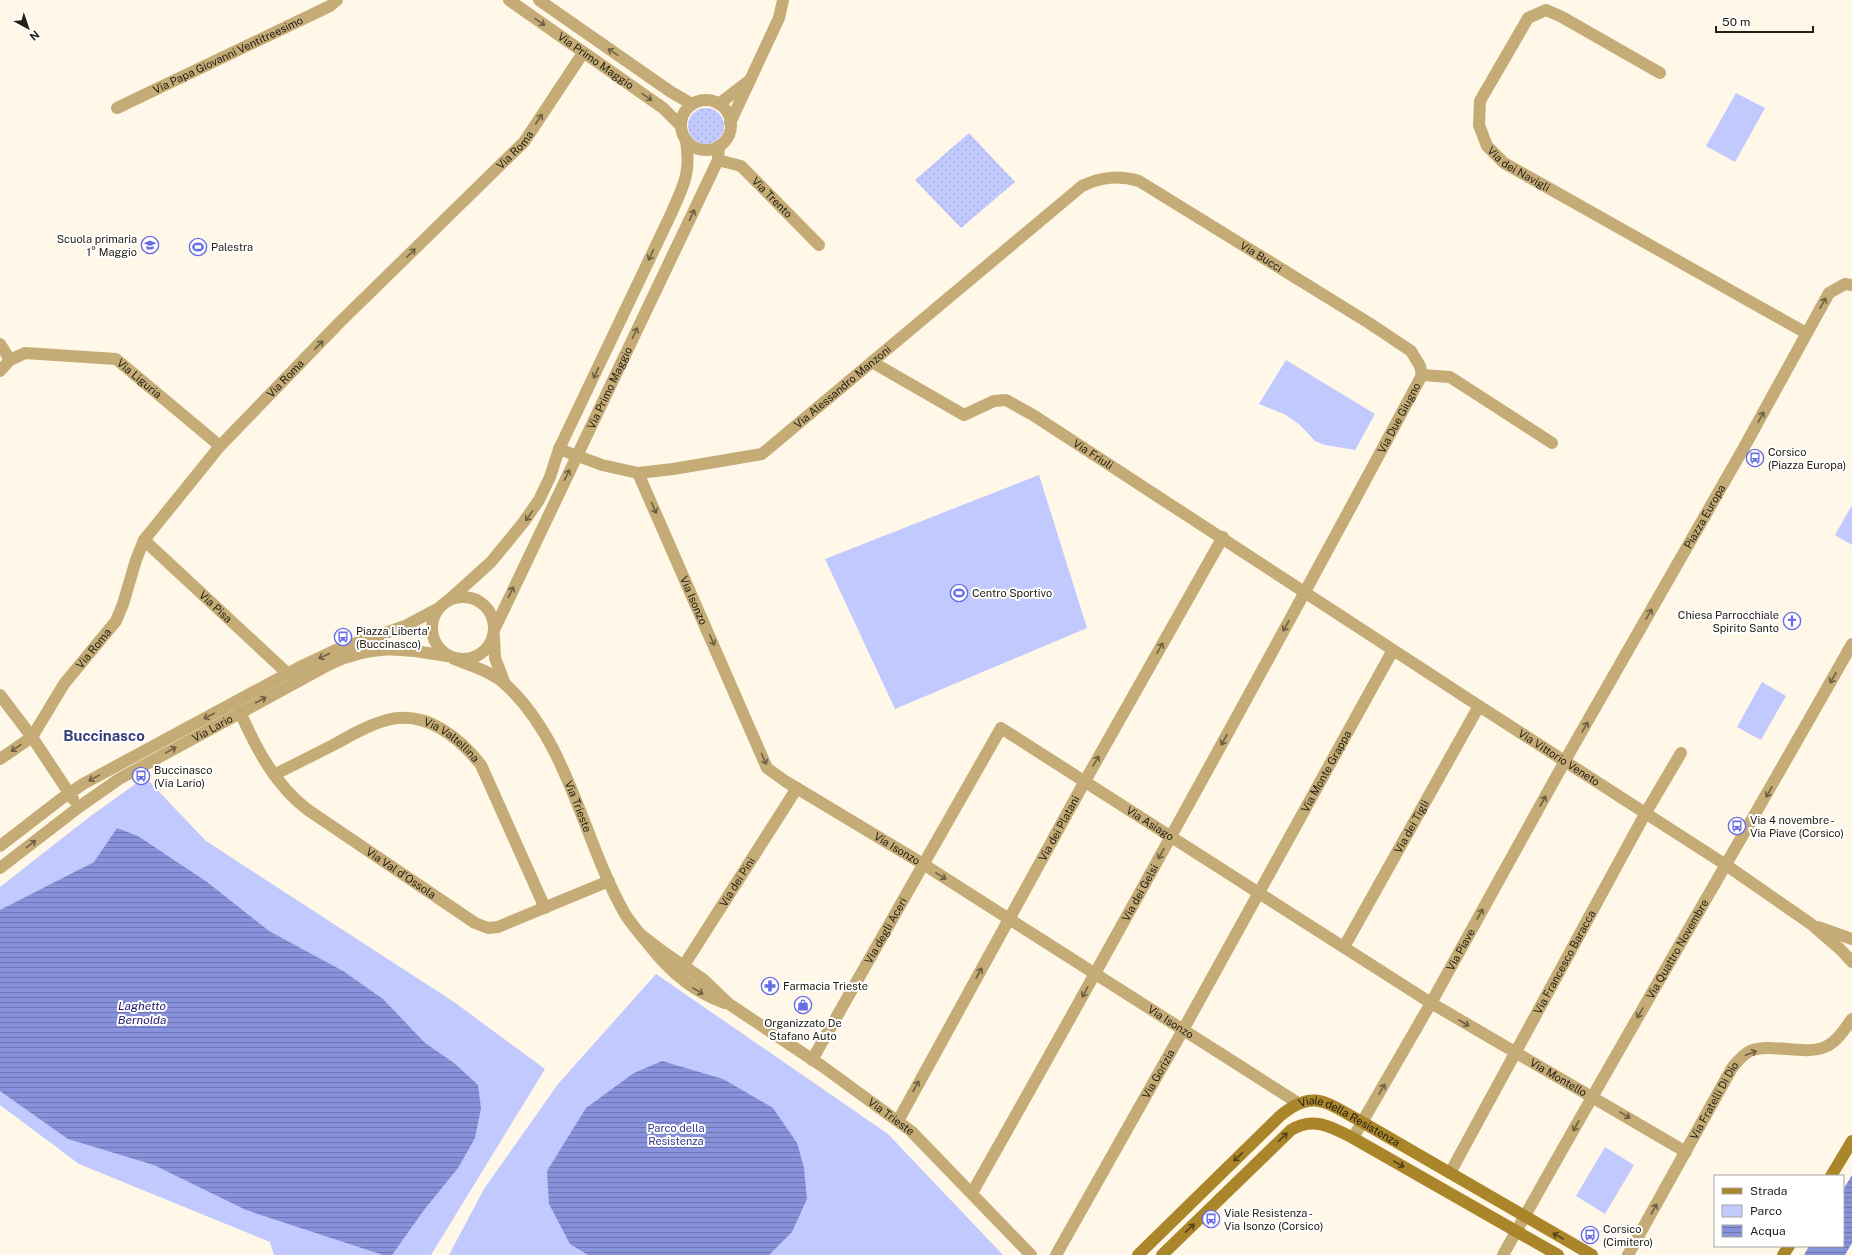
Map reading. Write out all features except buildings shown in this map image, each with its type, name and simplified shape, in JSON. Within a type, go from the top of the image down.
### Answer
[{"type":"street","name":"Via Papa Giovanni Ventitreesimo","points":[[117,108],[330,6],[337,0]]},
{"type":"street","name":"Via Primo Maggio","points":[[508,0],[662,108],[681,126]]},
{"type":"street","name":"Via Primo Maggio","points":[[539,0],[671,92],[692,104]]},
{"type":"street","points":[[730,123],[725,109],[719,104],[706,100],[692,104],[686,110],[682,117],[681,126],[686,140],[692,145],[705,150],[719,146],[728,136],[730,123],[753,78],[779,18],[783,0]]},
{"type":"street","name":"Via dei Navigli","points":[[1660,73],[1562,17],[1546,10],[1528,18],[1480,101],[1479,125],[1487,146],[1504,163],[1806,333]]},
{"type":"street","name":"Via Roma","points":[[32,737],[64,684],[116,621],[144,540],[232,432],[346,317],[524,142],[584,53]]},
{"type":"street","points":[[719,104],[753,78]]},
{"type":"street","name":"Via Primo Maggio","points":[[449,600],[492,562],[532,512],[546,487],[559,449],[686,178],[689,160],[686,140]]},
{"type":"street","name":"Via Primo Maggio","points":[[494,631],[718,160],[719,146]]},
{"type":"street","name":"Via Trento","points":[[718,160],[741,166],[819,245]]},
{"type":"street","name":"Via Bucci","points":[[1082,186],[1096,180],[1110,177],[1127,178],[1139,181],[1369,323],[1411,351],[1420,366],[1422,375]]},
{"type":"street","name":"Via Alessandro Manzoni","points":[[559,449],[602,465],[638,473],[673,470],[762,454],[1082,186]]},
{"type":"street","name":"Piazza Europa","points":[[1565,761],[1738,458],[1829,293],[1845,284],[1852,285]]},
{"type":"street","points":[[0,344],[10,360]]},
{"type":"street","name":"Via Liguria","points":[[0,371],[10,360],[25,353],[116,359],[220,446]]},
{"type":"street","name":"Via Friuli","points":[[872,362],[964,415],[994,401],[1006,400],[1033,415],[1305,592]]},
{"type":"street","name":"Via Due Giugno","points":[[1305,592],[1422,375],[1450,377],[1552,443]]},
{"type":"street","name":"Via Isonzo","points":[[638,473],[768,768],[797,788],[1009,918],[1298,1103]]},
{"type":"street","name":"Via dei Platani","points":[[898,1121],[1085,781],[1223,538]]},
{"type":"street","name":"Via Pisa","points":[[144,540],[287,673]]},
{"type":"street","name":"Via Vittorio Veneto","points":[[1305,592],[1726,865],[1811,924],[1842,950],[1852,962]]},
{"type":"street","name":"Via dei Gelsi","points":[[972,1193],[1096,974],[1170,836],[1305,592]]},
{"type":"street","points":[[459,597],[470,597],[479,601],[490,613],[494,631],[491,642],[482,653],[468,659],[450,657],[441,651],[433,638],[432,623],[438,609],[449,600],[459,597]]},
{"type":"street","name":"Via Lario","points":[[0,846],[69,793],[287,673],[336,650],[405,626],[438,609]]},
{"type":"street","name":"Via Trieste","points":[[494,631],[495,658],[505,684]]},
{"type":"street","name":"Via Quattro Novembre","points":[[1503,1255],[1592,1096],[1852,644]]},
{"type":"street","name":"Via Lario","points":[[0,868],[79,807],[137,768],[330,664],[355,654],[373,650],[399,649],[450,657]]},
{"type":"street","name":"Via Monte Grappa","points":[[1259,893],[1393,650]]},
{"type":"street","name":"Via Trieste","points":[[450,657],[481,670],[505,684],[529,711],[542,730],[560,765],[609,881],[624,912],[656,954],[681,971],[703,994],[729,1004],[812,1060],[898,1121],[923,1143],[1031,1255]]},
{"type":"street","points":[[0,695],[32,737],[79,807]]},
{"type":"street","name":"Via dei Tigli","points":[[1344,948],[1479,706]]},
{"type":"street","name":"Via Val d'Ossola","points":[[240,712],[260,752],[274,775],[290,796],[308,810],[475,923],[488,928],[498,927],[609,881]]},
{"type":"street","name":"Via Valtellina","points":[[274,775],[368,727],[388,720],[408,718],[431,724],[452,734],[467,747],[481,765],[545,908]]},
{"type":"street","name":"Via Asiago","points":[[923,864],[1001,728],[1430,1003]]},
{"type":"street","points":[[0,759],[32,737]]},
{"type":"street","name":"Via Francesco Baracca","points":[[1450,1173],[1515,1052],[1681,753]]},
{"type":"street","name":"Via Piave","points":[[1353,1138],[1565,761]]},
{"type":"street","name":"Via dei Pini","points":[[681,971],[797,788]]},
{"type":"street","name":"Via degli Aceri","points":[[812,1060],[923,864]]},
{"type":"street","name":"Via Gorizia","points":[[1056,1255],[1259,893]]},
{"type":"street","name":"Via Vittorio Veneto","points":[[1811,924],[1852,939]]},
{"type":"street","name":"Via Montello","points":[[1430,1003],[1686,1152]]},
{"type":"street","name":"Via Fratelli Di Dio","points":[[1628,1255],[1732,1068],[1740,1058],[1750,1051],[1766,1049],[1816,1049],[1828,1046],[1839,1036],[1852,1019]]},
{"type":"street","name":"Viale della Resistenza","points":[[1138,1255],[1266,1130],[1289,1109],[1305,1100],[1320,1101],[1362,1122],[1592,1255]]},
{"type":"street","name":"Viale della Resistenza","points":[[1162,1255],[1294,1128],[1305,1124],[1320,1123],[1353,1138],[1558,1255]]},
{"type":"street","points":[[1832,1175],[1852,1141]]},
{"type":"green space","points":[[1736,93],[1765,108],[1735,162],[1706,146]]},
{"type":"green space","points":[[706,108],[716,111],[721,116],[724,126],[721,136],[716,141],[706,144],[696,141],[691,136],[688,126],[691,116],[696,111]]},
{"type":"green space","points":[[969,133],[1015,182],[961,228],[915,180]]},
{"type":"green space","points":[[1286,360],[1375,414],[1355,450],[1325,445],[1315,441],[1299,424],[1284,414],[1259,404]]},
{"type":"green space","name":"Centro Sportivo","points":[[1039,475],[1087,628],[895,709],[825,559]]},
{"type":"green space","points":[[1852,505],[1852,545],[1835,535]]},
{"type":"green space","points":[[1762,682],[1786,696],[1761,740],[1737,727]]},
{"type":"green space","name":"Laghetto Bernolda","points":[[145,777],[206,841],[454,1002],[545,1069],[431,1255],[274,1255],[270,1242],[79,1164],[0,1105],[0,887],[88,818]]},
{"type":"green space","name":"Parco della Resistenza","points":[[656,974],[888,1134],[1003,1255],[449,1255],[484,1189],[558,1084]]},
{"type":"green space","points":[[1605,1147],[1634,1165],[1605,1214],[1576,1196]]},
{"type":"water","name":"Laghetto Bernolda","points":[[117,828],[138,836],[207,882],[269,931],[343,971],[383,999],[425,1043],[454,1063],[478,1085],[481,1108],[475,1138],[458,1168],[424,1210],[392,1255],[383,1255],[246,1210],[154,1165],[68,1139],[0,1091],[0,910],[94,862]]},
{"type":"water","points":[[662,1061],[723,1079],[773,1108],[797,1143],[804,1168],[807,1199],[792,1232],[769,1255],[588,1255],[570,1244],[549,1204],[547,1171],[586,1108],[634,1073]]},
{"type":"water","points":[[1852,1175],[1852,1243],[1845,1255],[1804,1255],[1808,1247],[1844,1247],[1844,1188]]},
{"type":"place","name":"Scuola primaria 1° Maggio","points":[[150,245]]},
{"type":"place","name":"Palestra","points":[[198,247]]},
{"type":"place","name":"Corsico (Piazza Europa)","points":[[1755,458]]},
{"type":"place","name":"Centro Sportivo","points":[[959,593]]},
{"type":"place","name":"Chiesa Parrocchiale Spirito Santo","points":[[1792,621]]},
{"type":"place","name":"Piazza Liberta' (Buccinasco)","points":[[343,637]]},
{"type":"place","name":"Buccinasco (Via Lario)","points":[[141,776]]},
{"type":"place","name":"Via 4 novembre - Via Piave (Corsico)","points":[[1737,826]]},
{"type":"place","name":"Farmacia Trieste","points":[[770,986]]},
{"type":"place","name":"Organizzato De Stafano Auto","points":[[803,1005]]},
{"type":"place","name":"Viale Resistenza - Via Isonzo (Corsico)","points":[[1211,1219]]},
{"type":"place","name":"Corsico (Cimitero)","points":[[1590,1235]]},
{"type":"district","name":"Buccinasco","points":[[104,736]]}]
